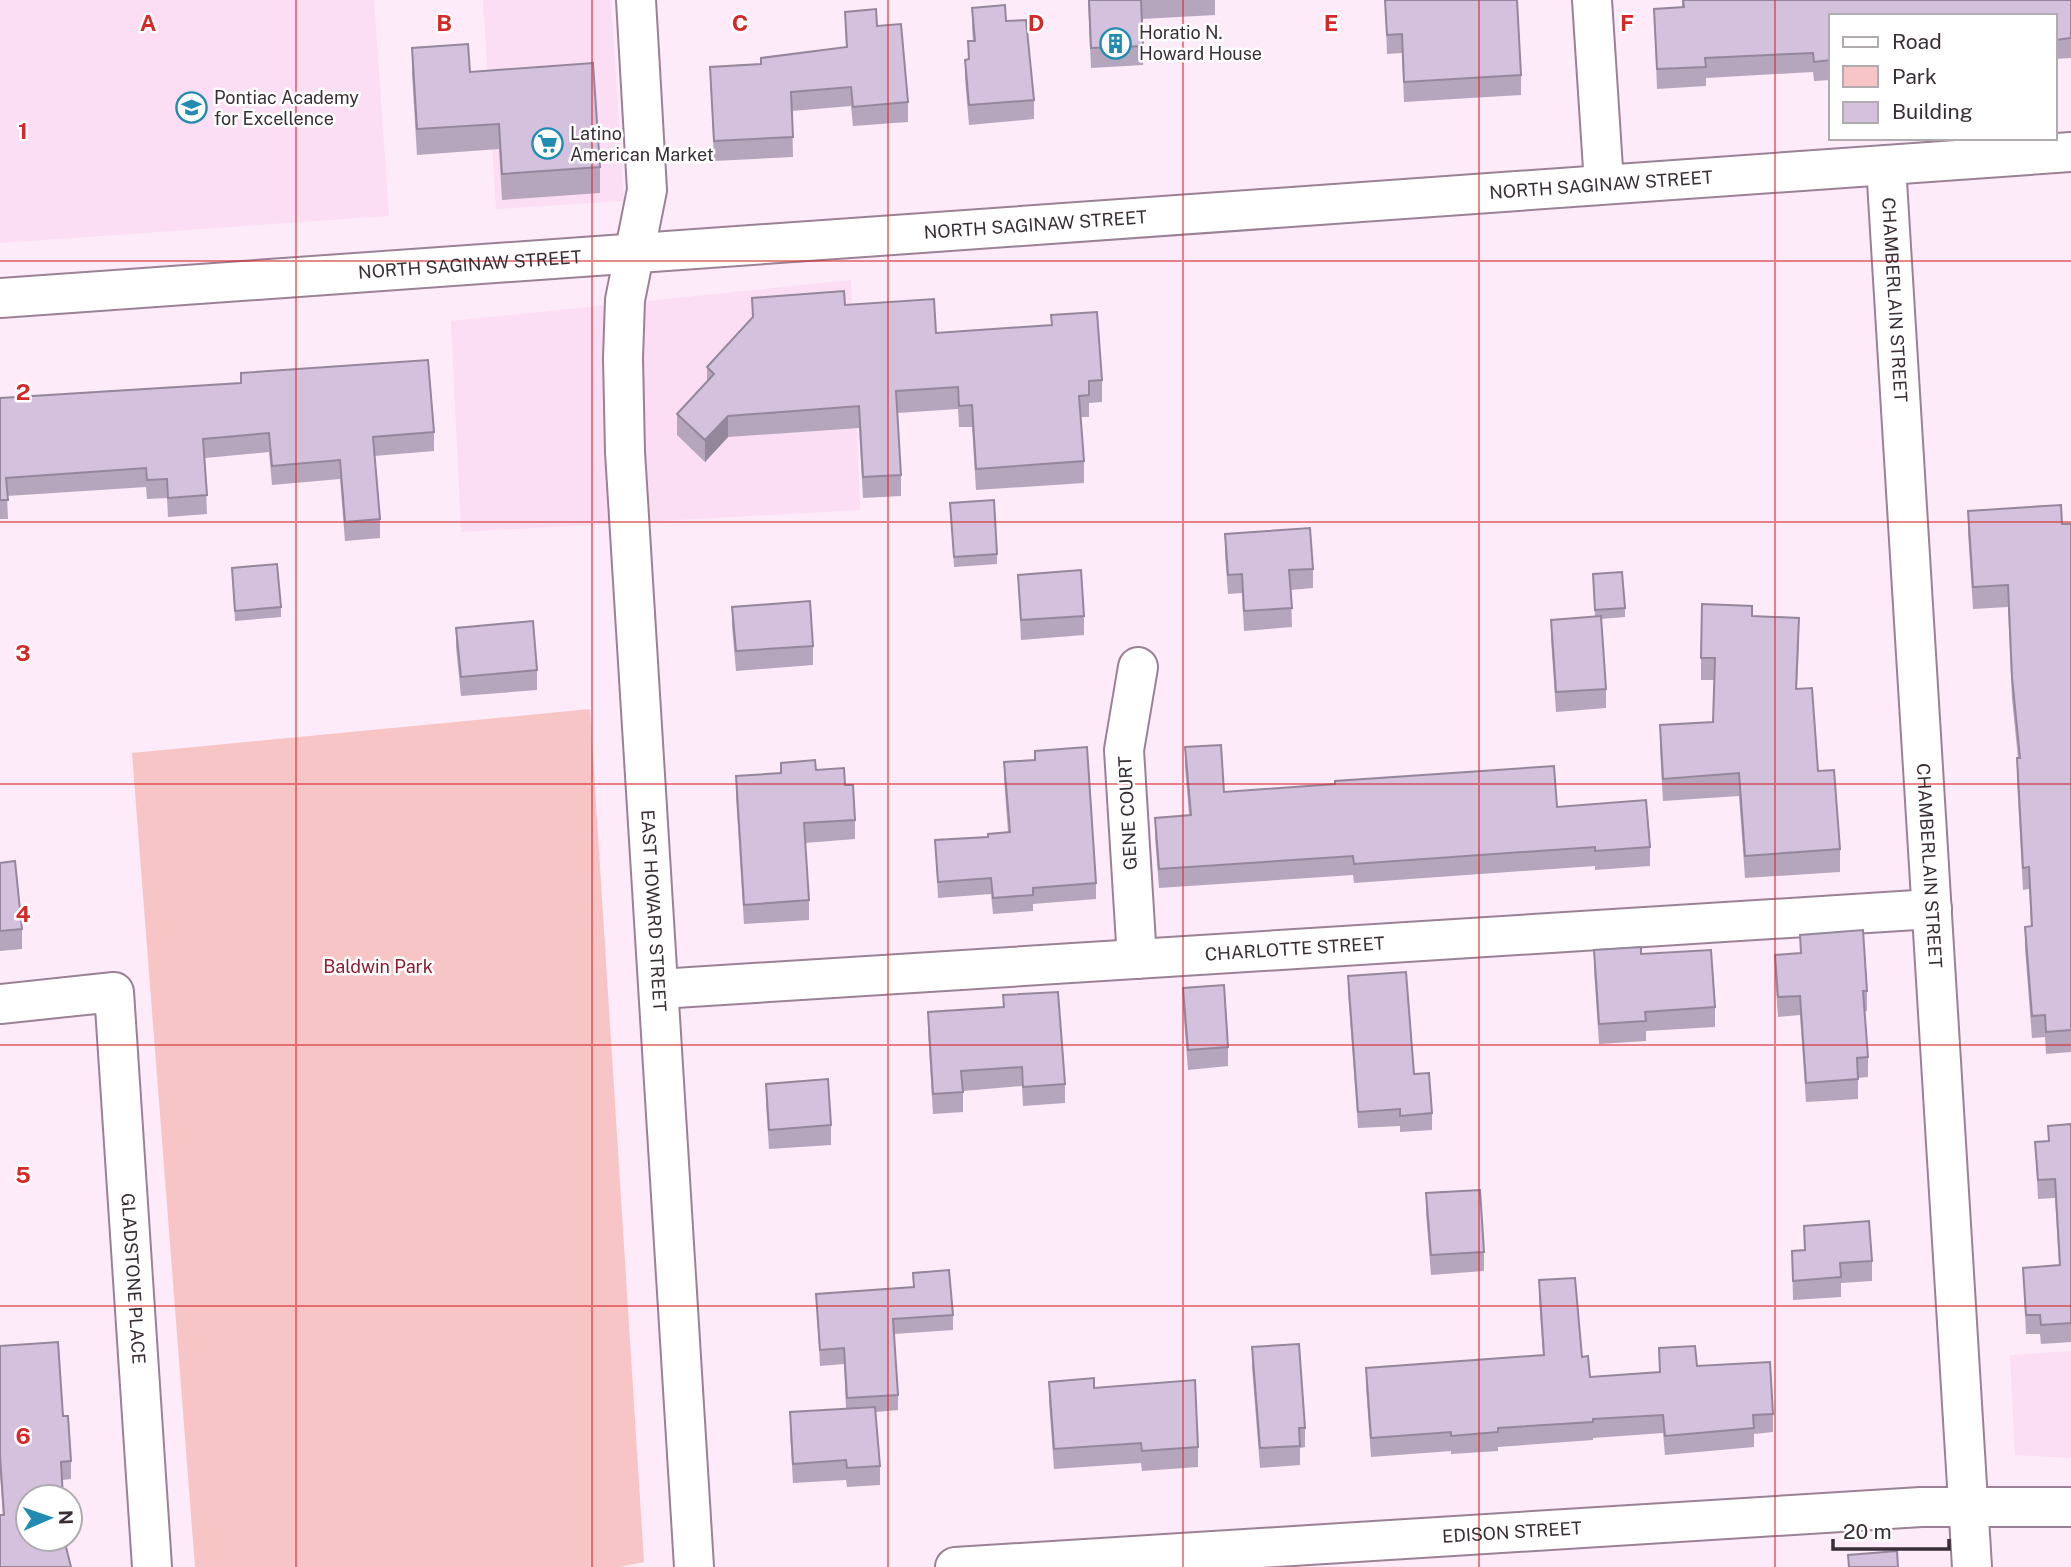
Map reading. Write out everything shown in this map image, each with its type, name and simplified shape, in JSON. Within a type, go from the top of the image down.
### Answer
[{"type":"street","name":"EAST HOWARD STREET","points":[[636,0],[647,190],[625,300],[623,395],[694,1567]]},
{"type":"street","points":[[1592,0],[1604,184]]},
{"type":"street","name":"NORTH SAGINAW STREET","points":[[0,298],[2071,152]]},
{"type":"street","name":"CHAMBERLAIN STREET","points":[[1886,165],[1972,1567]]},
{"type":"street","name":"GENE COURT","points":[[1137,959],[1124,750],[1138,667]]},
{"type":"street","name":"CHARLOTTE STREET","points":[[659,989],[1932,909]]},
{"type":"street","name":"GLADSTONE PLACE","points":[[0,1004],[114,992],[152,1567]]},
{"type":"street","name":"EDISON STREET","points":[[955,1567],[1922,1507],[2071,1507]]},
{"type":"shaded area","name":"Pontiac Academy for Excellence","points":[[0,0],[374,0],[389,216],[0,243]]},
{"type":"shaded area","points":[[483,0],[611,0],[624,201],[496,209]]},
{"type":"shaded area","points":[[851,280],[860,510],[461,532],[451,321]]},
{"type":"shaded area","points":[[2071,1351],[2071,1458],[2015,1455],[2010,1355]]},
{"type":"green space","name":"Baldwin Park","points":[[590,709],[644,1562],[619,1567],[195,1567],[132,753]]},
{"type":"building","points":[[1089,0],[1141,0],[1143,46],[1091,48]]},
{"type":"building","points":[[1385,0],[1517,0],[1521,75],[1404,82],[1402,34],[1387,35]]},
{"type":"building","points":[[1683,0],[2071,0],[2071,38],[2057,40],[2057,14],[1829,14],[1829,60],[1814,62],[1813,53],[1705,58],[1706,67],[1657,69],[1654,9],[1684,7]]},
{"type":"building","points":[[1005,5],[1006,21],[1026,20],[1034,100],[969,105],[965,60],[969,59],[968,41],[975,41],[972,8]]},
{"type":"building","points":[[876,9],[877,26],[901,24],[908,102],[853,107],[851,87],[791,92],[793,137],[714,141],[710,67],[761,64],[761,58],[847,47],[845,12]]},
{"type":"building","points":[[468,44],[470,72],[593,63],[600,167],[502,174],[499,124],[417,129],[412,48]]},
{"type":"building","points":[[844,291],[845,305],[934,299],[936,333],[1052,325],[1051,315],[1097,312],[1102,380],[1089,381],[1089,395],[1079,396],[1084,461],[976,469],[972,405],[959,406],[958,387],[896,391],[901,475],[863,477],[859,406],[728,416],[705,440],[677,414],[714,374],[707,367],[753,317],[752,298]]},
{"type":"building","points":[[428,360],[434,432],[373,437],[380,519],[345,522],[340,460],[272,466],[269,433],[203,439],[207,495],[168,498],[167,479],[147,480],[146,468],[6,478],[8,500],[0,500],[0,398],[241,383],[241,373]]},
{"type":"building","points":[[994,500],[997,554],[954,557],[950,503]]},
{"type":"building","points":[[2061,505],[2062,524],[2071,524],[2071,1030],[2046,1032],[2045,1015],[2032,1016],[2025,927],[2032,926],[2029,867],[2023,868],[2017,758],[2020,758],[2012,677],[2008,585],[1973,587],[1968,511]]},
{"type":"building","points":[[1310,528],[1313,569],[1289,570],[1292,608],[1244,611],[1242,574],[1228,575],[1225,534]]},
{"type":"building","points":[[277,564],[281,607],[235,611],[232,568]]},
{"type":"building","points":[[1081,570],[1084,616],[1021,620],[1018,575]]},
{"type":"building","points":[[1622,572],[1625,608],[1595,610],[1593,574]]},
{"type":"building","points":[[810,601],[813,646],[736,651],[732,607]]},
{"type":"building","points":[[1702,604],[1752,606],[1752,616],[1799,618],[1796,689],[1812,688],[1818,771],[1834,770],[1840,849],[1745,856],[1739,773],[1663,779],[1660,725],[1713,722],[1715,658],[1701,658]]},
{"type":"building","points":[[1601,616],[1606,689],[1556,692],[1551,620]]},
{"type":"building","points":[[533,621],[537,670],[461,677],[456,628]]},
{"type":"building","points":[[1221,745],[1224,792],[1335,784],[1335,781],[1554,766],[1557,807],[1646,800],[1650,847],[1595,851],[1595,847],[1354,864],[1353,856],[1159,869],[1155,818],[1191,815],[1185,747]]},
{"type":"building","points":[[1087,747],[1096,883],[1033,888],[1033,895],[993,898],[991,878],[938,882],[935,840],[988,837],[988,834],[1010,832],[1004,762],[1035,760],[1035,751]]},
{"type":"building","points":[[815,760],[816,770],[844,768],[845,785],[853,785],[855,820],[804,823],[809,900],[744,905],[736,776],[781,773],[781,763]]},
{"type":"building","points":[[15,861],[22,929],[0,931],[0,863]]},
{"type":"building","points":[[1863,930],[1867,991],[1863,991],[1868,1057],[1857,1058],[1858,1079],[1806,1083],[1800,996],[1778,997],[1775,955],[1801,953],[1800,935]]},
{"type":"building","points":[[1641,947],[1641,954],[1711,950],[1715,1007],[1645,1012],[1646,1021],[1599,1024],[1594,950]]},
{"type":"building","points":[[1406,972],[1414,1074],[1429,1073],[1432,1113],[1400,1116],[1400,1109],[1358,1112],[1348,976]]},
{"type":"building","points":[[1224,985],[1228,1047],[1188,1050],[1183,988]]},
{"type":"building","points":[[1058,992],[1065,1084],[1023,1087],[1022,1067],[961,1071],[963,1092],[933,1094],[928,1012],[1004,1007],[1003,995]]},
{"type":"building","points":[[828,1079],[831,1125],[769,1130],[766,1084]]},
{"type":"building","points":[[2071,1124],[2071,1323],[2041,1325],[2040,1315],[2026,1315],[2023,1268],[2060,1265],[2055,1179],[2038,1180],[2035,1142],[2049,1141],[2048,1126]]},
{"type":"building","points":[[1480,1190],[1484,1252],[1431,1255],[1426,1193]]},
{"type":"building","points":[[1869,1221],[1872,1261],[1840,1263],[1841,1277],[1793,1281],[1792,1251],[1805,1250],[1804,1226]]},
{"type":"building","points":[[949,1270],[953,1315],[893,1319],[898,1395],[847,1398],[844,1348],[820,1350],[816,1294],[914,1287],[913,1273]]},
{"type":"building","points":[[1575,1278],[1582,1357],[1588,1356],[1590,1377],[1660,1372],[1659,1348],[1695,1346],[1697,1366],[1770,1362],[1773,1414],[1753,1415],[1754,1428],[1665,1436],[1663,1415],[1498,1428],[1498,1432],[1451,1436],[1451,1432],[1371,1438],[1366,1368],[1544,1355],[1539,1280]]},
{"type":"building","points":[[58,1342],[63,1416],[68,1416],[71,1461],[61,1462],[62,1483],[14,1483],[14,1553],[68,1553],[71,1567],[0,1567],[0,1515],[4,1515],[0,1456],[0,1346]]},
{"type":"building","points":[[1299,1344],[1305,1428],[1299,1428],[1300,1446],[1260,1448],[1252,1347]]},
{"type":"building","points":[[1094,1378],[1094,1388],[1195,1380],[1198,1447],[1142,1451],[1141,1443],[1054,1449],[1049,1382]]},
{"type":"building","points":[[875,1407],[880,1466],[847,1468],[846,1460],[793,1464],[790,1412]]},
{"type":"building","points":[[1897,1551],[1898,1567],[1849,1567],[1848,1555]]},
{"type":"place","name":"Horatio N. Howard House","points":[[1116,43]]},
{"type":"place","name":"Pontiac Academy for Excellence","points":[[191,108]]},
{"type":"place","name":"Latino American Market","points":[[547,144]]}]
